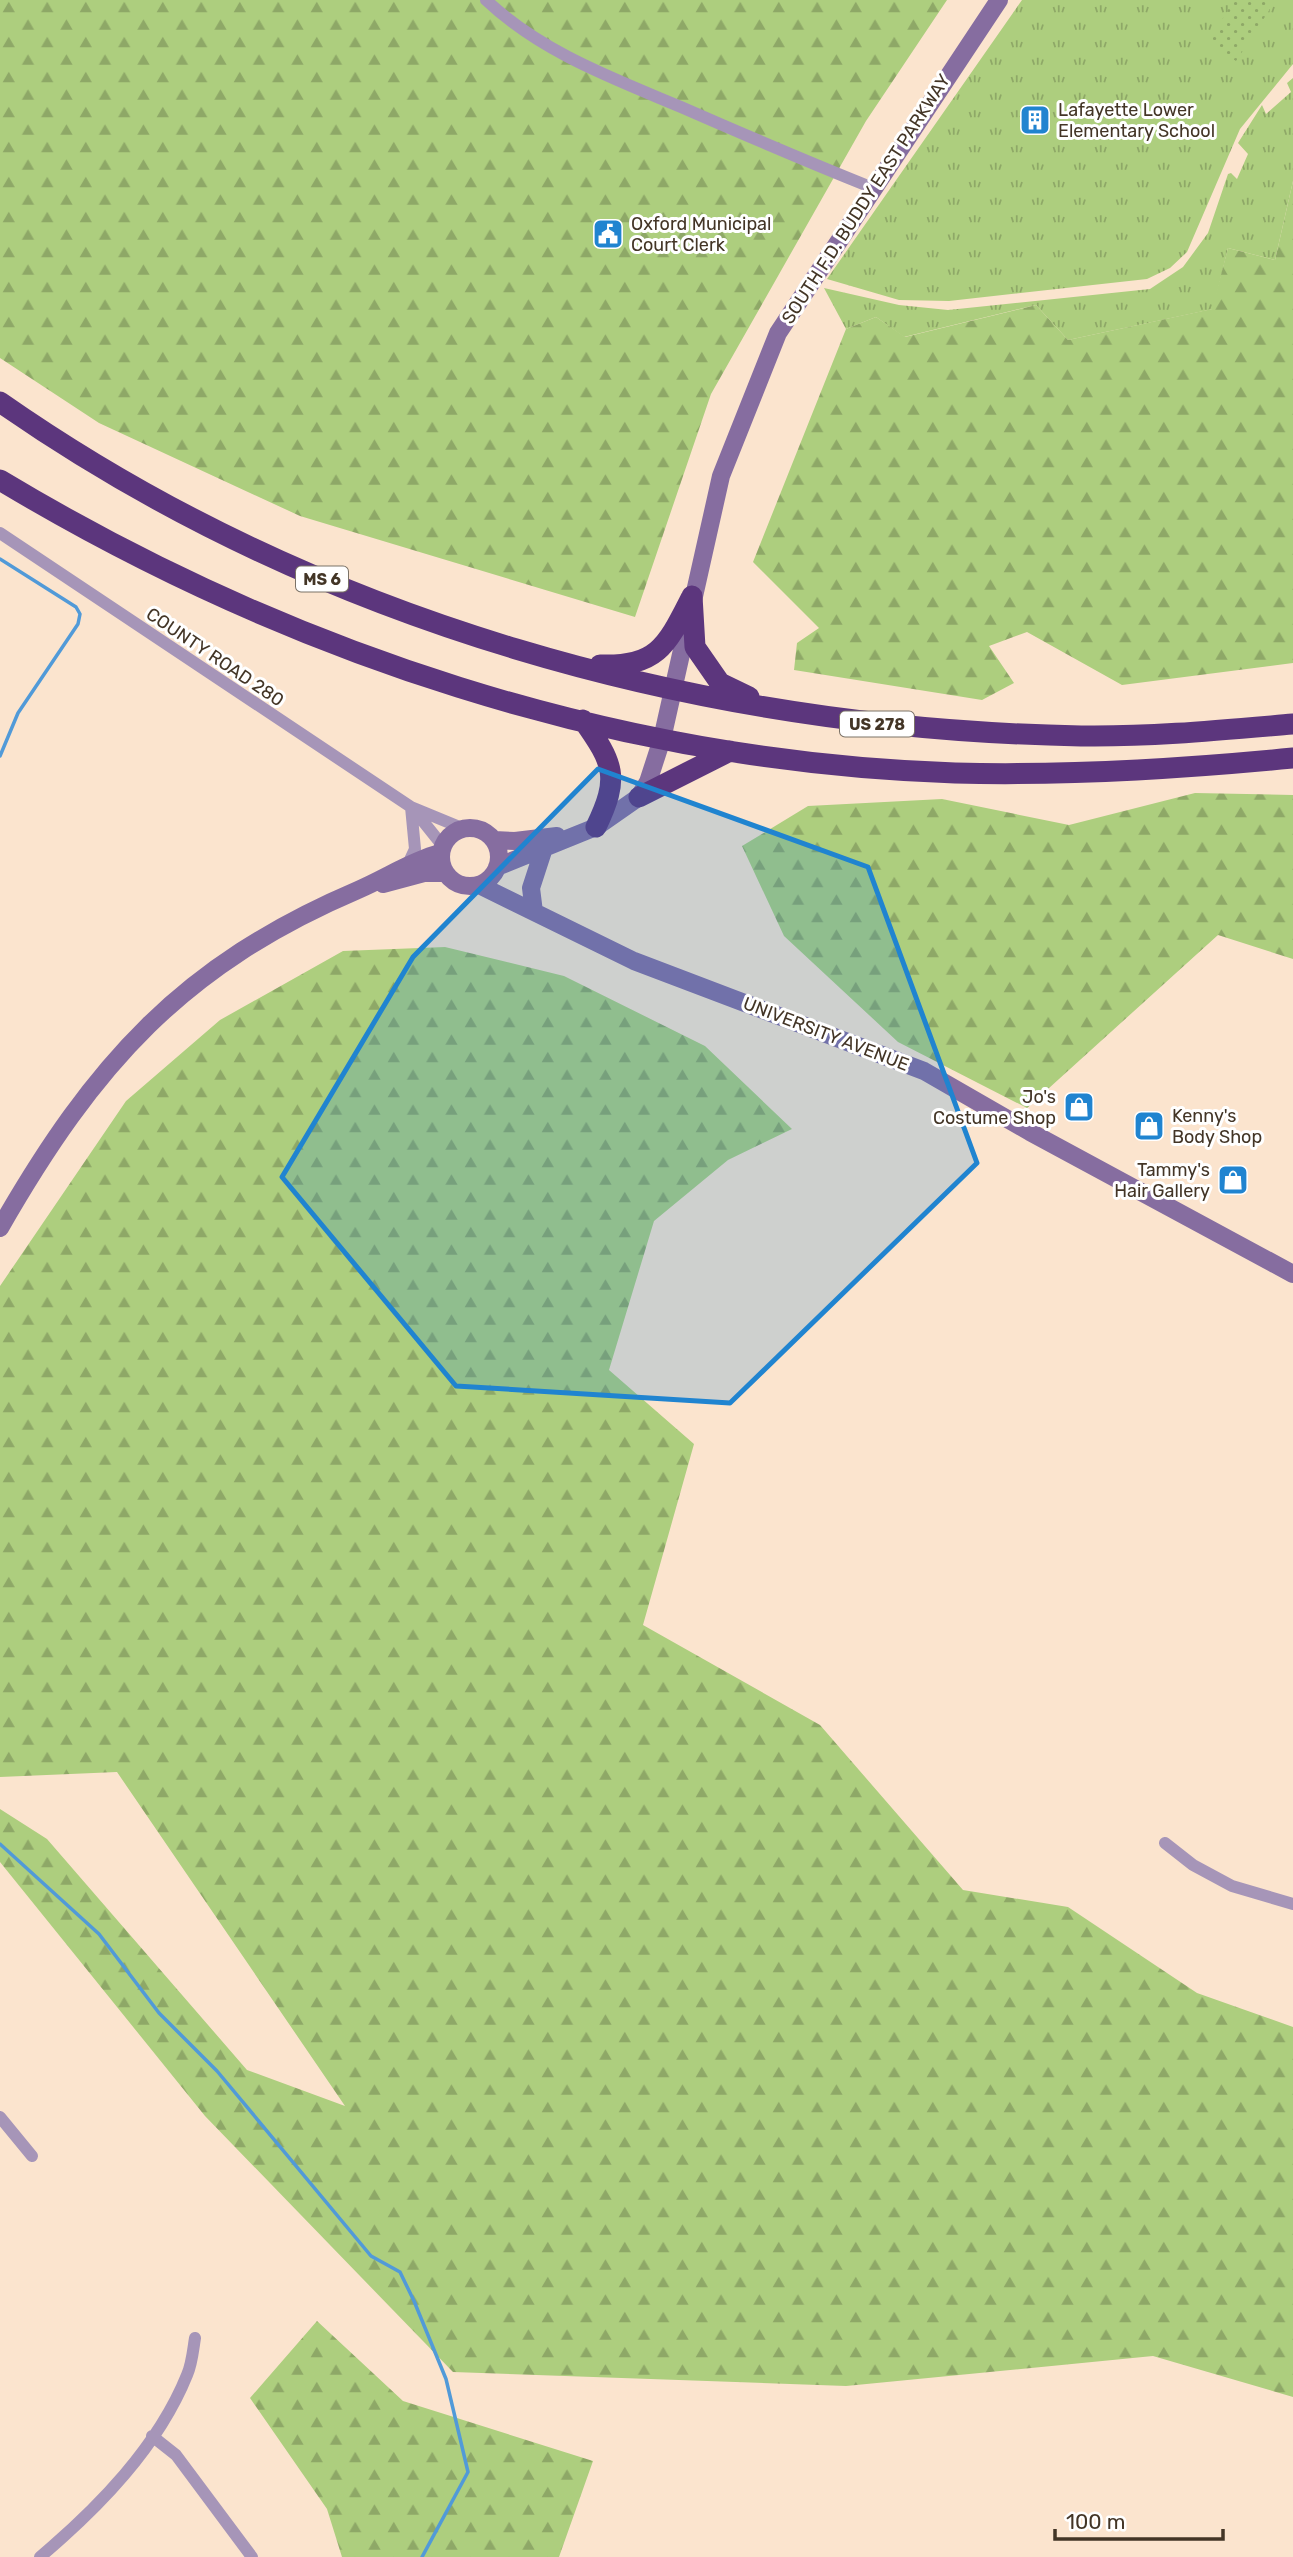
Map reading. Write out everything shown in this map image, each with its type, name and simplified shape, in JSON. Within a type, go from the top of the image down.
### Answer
[{"type":"highway","name":"MS 6","points":[[0,402],[52,439],[189,517],[282,561],[434,624],[565,664],[671,690]]},
{"type":"highway","points":[[0,480],[71,523],[155,566],[273,621],[360,656],[488,697],[662,739],[730,751],[836,764],[979,773],[1074,774],[1293,758]]},
{"type":"highway","points":[[565,664],[625,666],[649,659],[669,642],[692,596]]},
{"type":"highway","points":[[692,596],[695,647],[720,683],[737,694],[808,714]]},
{"type":"highway","name":"US 278","points":[[671,690],[875,724],[978,732],[1085,736],[1198,732],[1293,724]]},
{"type":"highway","points":[[583,720],[612,767],[610,799],[596,827]]},
{"type":"highway","points":[[639,797],[730,751]]},
{"type":"main road","name":"SOUTH F.D. BUDDY EAST PARKWAY","points":[[639,797],[648,782],[662,739],[720,476],[778,333],[999,0]]},
{"type":"main road","points":[[362,888],[424,873],[445,873],[460,884],[479,885],[496,869],[596,827],[639,797]]},
{"type":"main road","points":[[0,1227],[66,1119],[107,1068],[155,1016],[201,977],[246,948],[333,900],[441,849],[454,832],[462,828],[480,829],[494,840],[571,836]]},
{"type":"main road","points":[[494,840],[499,858],[496,869]]},
{"type":"main road","points":[[534,912],[531,888],[544,848]]},
{"type":"main road","points":[[441,849],[445,873]]},
{"type":"main road","name":"UNIVERSITY AVENUE","points":[[496,869],[534,912]]},
{"type":"main road","name":"UNIVERSITY AVENUE","points":[[479,885],[634,961],[924,1071],[1037,1136],[1293,1274]]},
{"type":"street","points":[[486,0],[507,20],[548,47],[614,80],[873,188]]},
{"type":"street","name":"COUNTY ROAD 280","points":[[0,533],[411,807]]},
{"type":"street","points":[[411,807],[462,828]]},
{"type":"street","points":[[411,807],[441,849]]},
{"type":"street","points":[[409,863],[415,849],[411,807]]},
{"type":"street","points":[[1165,1843],[1192,1865],[1232,1886],[1293,1903]]},
{"type":"street","points":[[0,2116],[32,2156]]},
{"type":"street","points":[[40,2557],[89,2515],[152,2436],[188,2374],[195,2338]]},
{"type":"street","points":[[152,2436],[176,2455],[252,2557]]},
{"type":"highlighted area","points":[[598,769],[868,867],[977,1163],[730,1403],[456,1386],[282,1177],[413,957]]},
{"type":"green space","points":[[0,0],[947,0],[866,121],[711,394],[635,617],[300,516],[99,423],[0,358]]},
{"type":"green space","points":[[1022,0],[1293,0],[1293,64],[1240,129],[1187,252],[1170,268],[1147,279],[949,301],[899,300],[827,279]]},
{"type":"green space","points":[[1234,0],[1276,0],[1236,61],[1208,43]]},
{"type":"green space","points":[[1293,78],[1293,181],[1275,260],[1228,248],[1213,309],[1068,340],[1036,305],[904,337],[876,317],[846,329],[824,288],[899,305],[948,310],[1150,289],[1183,267],[1208,233],[1228,174],[1231,173],[1237,179],[1248,154],[1238,143],[1262,105],[1266,114],[1291,92],[1287,83]]},
{"type":"green space","points":[[1293,181],[1293,663],[1122,685],[1027,632],[989,646],[1014,683],[982,700],[794,670],[797,643],[819,628],[753,562],[846,329],[876,317],[905,337],[1036,305],[1068,340],[1212,309],[1228,248],[1275,260]]},
{"type":"green space","points":[[1195,793],[1293,795],[1293,959],[1218,935],[1027,1108],[898,1042],[784,936],[742,846],[808,806],[942,799],[1069,825]]},
{"type":"green space","points":[[445,947],[564,976],[705,1046],[792,1129],[728,1160],[654,1221],[609,1370],[694,1444],[643,1625],[820,1725],[963,1890],[1068,1907],[1197,1993],[1293,2027],[1293,2397],[1153,2356],[846,2386],[453,2372],[205,2116],[0,1862],[0,1809],[47,1839],[247,2070],[345,2106],[117,1772],[0,1777],[0,1286],[126,1101],[220,1020],[343,951]]},
{"type":"green space","points":[[317,2321],[403,2401],[593,2461],[559,2557],[342,2557],[327,2509],[250,2398]]},
{"type":"waterway","points":[[0,559],[76,607],[80,614],[78,624],[18,713],[0,756]]},
{"type":"waterway","points":[[0,1844],[99,1934],[159,2013],[217,2071],[371,2256],[400,2272],[446,2379],[468,2472],[422,2557]]},
{"type":"place","name":"Lafayette Lower Elementary School","points":[[1035,120]]},
{"type":"place","name":"Oxford Municipal Court Clerk","points":[[608,234]]},
{"type":"place","name":"Jo's Costume Shop","points":[[1079,1107]]},
{"type":"place","name":"Kenny's Body Shop","points":[[1149,1126]]},
{"type":"place","name":"Tammy's Hair Gallery","points":[[1233,1180]]}]
